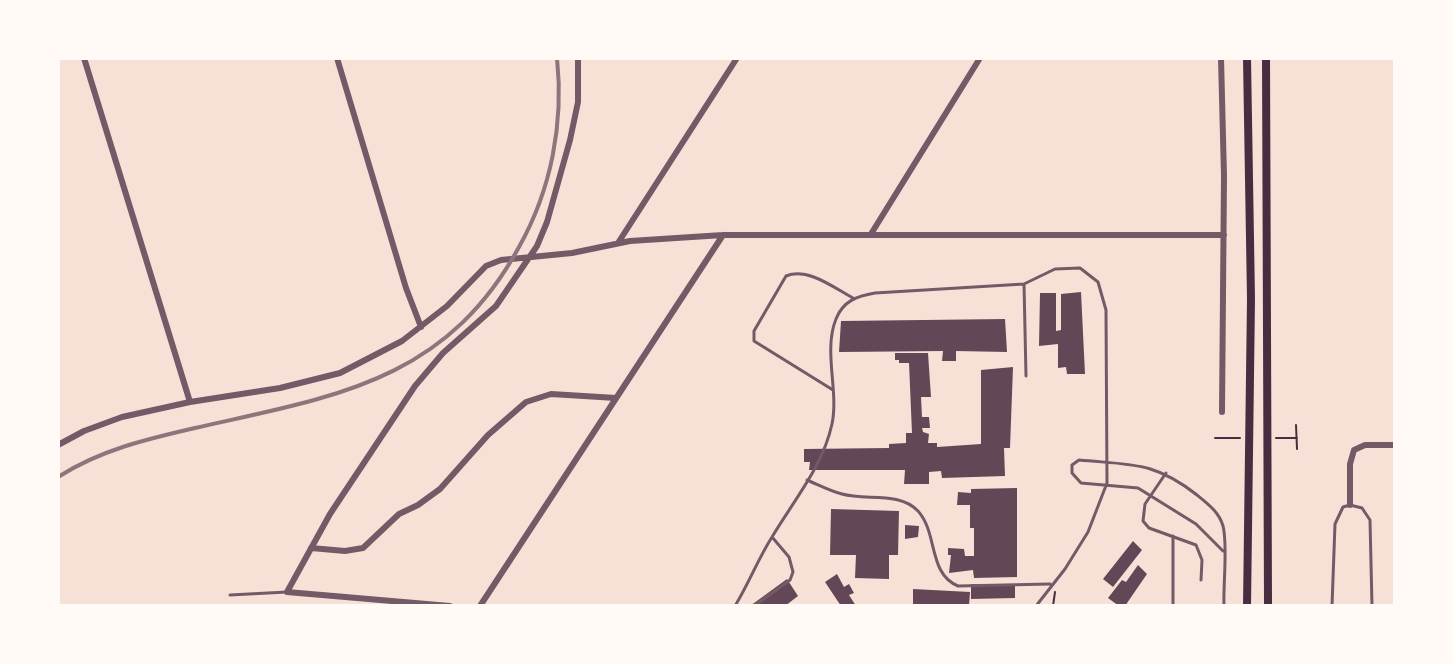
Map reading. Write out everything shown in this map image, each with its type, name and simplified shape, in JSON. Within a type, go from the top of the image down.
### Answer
[{"type":"main road","points":[[1247,58],[1251,299],[1247,606]]},
{"type":"main road","points":[[1266,58],[1268,606]]},
{"type":"street","points":[[84,58],[190,402]]},
{"type":"street","points":[[337,58],[405,288],[421,327]]},
{"type":"street","points":[[450,606],[287,591],[378,440],[427,370],[496,306],[530,258],[547,222],[570,140],[578,102],[578,58]]},
{"type":"street","points":[[618,243],[737,58]]},
{"type":"street","points":[[871,234],[980,58]]},
{"type":"street","points":[[1221,58],[1224,235],[1222,412]]},
{"type":"street","points":[[58,445],[84,430],[114,420],[190,402],[280,388],[340,373],[383,352],[421,327],[447,306],[486,266],[501,260],[572,253],[618,243],[723,235],[1224,235]]},
{"type":"street","points":[[480,606],[723,235]]},
{"type":"street","points":[[311,548],[345,551],[363,548],[399,514],[418,505],[440,489],[488,435],[526,402],[550,394],[616,398]]},
{"type":"street","points":[[1350,505],[1350,464],[1354,450],[1365,445],[1395,445]]},
{"type":"lane","points":[[735,606],[772,537],[819,462],[828,440],[833,421],[832,332],[836,319],[853,298],[875,293],[1024,284],[1055,269],[1080,268],[1098,282],[1106,310],[1107,483],[1088,532],[1065,569],[1050,584],[1036,606]]},
{"type":"lane","points":[[833,390],[754,341],[754,331],[786,276],[792,274],[803,273],[853,298]]},
{"type":"lane","points":[[1024,284],[1026,376]]},
{"type":"lane","points":[[1223,550],[1196,524],[1151,496],[1130,486],[1081,483],[1072,470],[1074,462],[1079,460],[1136,465],[1166,473],[1204,500],[1219,516],[1224,532],[1224,606]]},
{"type":"lane","points":[[1166,473],[1142,514],[1145,525],[1196,545],[1202,560],[1201,580]]},
{"type":"lane","points":[[807,480],[843,495],[896,499],[919,511],[927,526],[947,582],[958,586],[1050,584]]},
{"type":"lane","points":[[1332,606],[1335,524],[1343,507],[1350,505],[1362,508],[1370,520],[1372,606]]},
{"type":"lane","points":[[1173,536],[1173,606]]},
{"type":"lane","points":[[754,606],[790,580],[793,572],[789,557],[772,537]]},
{"type":"lane","points":[[230,595],[287,591]]},
{"type":"path","points":[[1296,425],[1297,449]]},
{"type":"path","points":[[1215,438],[1230,438]]},
{"type":"building","points":[[1081,292],[1085,374],[1067,374],[1066,367],[1058,368],[1058,344],[1039,346],[1040,293],[1056,293],[1056,331],[1061,330],[1061,294]]},
{"type":"building","points":[[1005,319],[1007,352],[956,351],[956,361],[942,361],[943,351],[839,352],[841,321]]},
{"type":"building","points":[[895,353],[928,353],[931,397],[921,397],[922,417],[929,417],[930,428],[922,428],[923,432],[929,434],[928,443],[937,443],[937,447],[981,444],[981,370],[1013,367],[1010,448],[1004,448],[1005,476],[942,478],[941,471],[929,472],[929,484],[904,484],[905,470],[809,470],[810,462],[804,462],[804,449],[889,448],[889,444],[906,443],[906,433],[912,433],[909,363],[899,363],[899,360],[895,360]]},
{"type":"building","points":[[1017,488],[1017,577],[974,578],[973,570],[949,573],[951,555],[948,555],[948,548],[964,549],[965,556],[974,556],[974,528],[970,528],[970,505],[957,505],[958,492],[971,493],[971,489]]},
{"type":"building","points":[[831,509],[899,511],[898,555],[889,555],[889,579],[855,578],[856,555],[830,555]]},
{"type":"building","points":[[905,525],[919,526],[918,537],[905,539]]},
{"type":"building","points":[[1133,541],[1142,550],[1113,587],[1103,579]]},
{"type":"building","points":[[1138,565],[1147,574],[1125,606],[1119,606],[1108,598],[1122,580],[1126,582]]},
{"type":"building","points":[[837,574],[844,587],[849,584],[854,593],[849,595],[856,606],[841,606],[825,582]]},
{"type":"building","points":[[787,579],[798,596],[785,606],[750,606]]},
{"type":"building","points":[[971,584],[1015,586],[1015,598],[971,599]]},
{"type":"building","points":[[913,589],[970,592],[969,606],[913,606]]},
{"type":"railway","points":[[58,477],[90,460],[142,441],[293,406],[338,393],[380,377],[420,356],[456,328],[489,293],[519,247],[539,203],[553,156],[556,132],[559,107],[557,58]]}]
